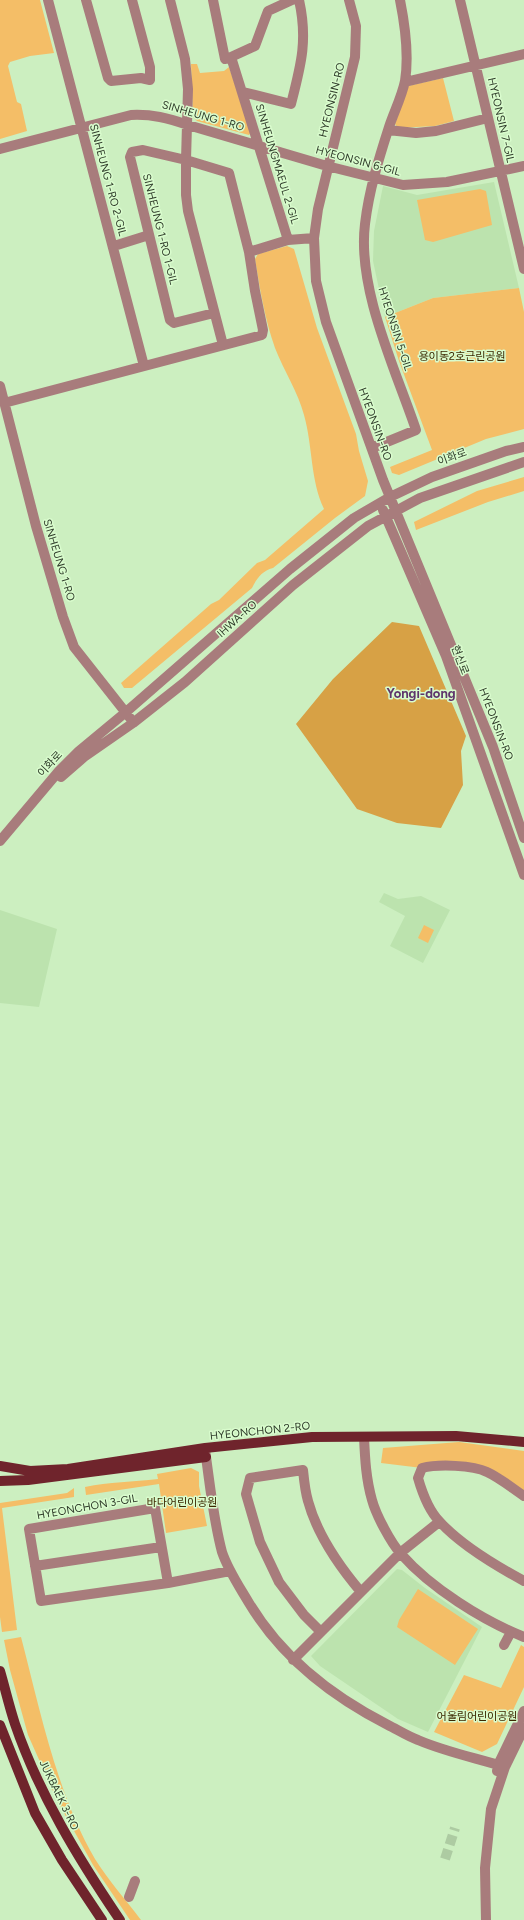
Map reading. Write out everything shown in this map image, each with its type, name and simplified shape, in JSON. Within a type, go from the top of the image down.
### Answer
[{"type":"main road","name":"HYEONCHON 2-RO","points":[[2,1482],[49,1478],[312,1437],[456,1436],[524,1442]]},
{"type":"main road","name":"HYEONCHON 2-RO","points":[[0,1466],[30,1471],[68,1469],[206,1453]]},
{"type":"main road","name":"JUKBAEK 3-RO","points":[[0,1670],[14,1723],[28,1759],[48,1802],[69,1842],[120,1920]]},
{"type":"main road","points":[[0,1725],[35,1813],[62,1860],[102,1920]]},
{"type":"street","name":"SINHEUNG 1-RO 2-GIL","points":[[48,0],[114,246],[144,366]]},
{"type":"street","points":[[86,0],[108,78],[111,81],[141,78],[150,80],[150,67],[132,0]]},
{"type":"street","points":[[170,0],[185,59],[188,89],[186,160],[186,195],[188,211],[223,345]]},
{"type":"street","name":"SINHEUNGMAEUL 2-GIL","points":[[213,0],[225,59],[231,57],[288,240],[314,238]]},
{"type":"street","points":[[231,57],[255,46],[268,11],[292,0]]},
{"type":"street","name":"SINHEUNGMAEUL 2-GIL","points":[[243,92],[291,104],[303,54],[304,37],[299,0]]},
{"type":"street","name":"HYEONSIN-RO","points":[[349,0],[356,26],[355,57],[327,166],[318,209],[314,238],[316,281],[326,322],[390,497],[493,747],[524,838]]},
{"type":"street","name":"HYEONSIN 5-GIL","points":[[372,448],[416,430],[375,313],[369,289],[365,259],[365,224],[373,178],[405,82],[404,30],[400,0]]},
{"type":"street","name":"HYEONSIN 7-GIL","points":[[460,0],[524,269]]},
{"type":"street","points":[[405,82],[524,54]]},
{"type":"street","name":"SINHEUNG 1-RO","points":[[0,149],[131,115],[149,114],[168,118],[259,145]]},
{"type":"street","points":[[388,130],[416,134],[436,131],[488,118]]},
{"type":"street","name":"HYEONSIN 6-GIL","points":[[259,145],[327,166],[403,185],[428,185],[501,172],[524,166]]},
{"type":"street","name":"SINHEUNG 1-RO 1-GIL","points":[[4,403],[262,335],[263,330],[249,252],[228,174],[186,160],[143,150],[132,152],[130,157],[170,320],[174,324],[214,313]]},
{"type":"street","points":[[114,246],[149,235]]},
{"type":"street","points":[[249,252],[288,240]]},
{"type":"street","name":"SINHEUNG 1-RO","points":[[0,386],[36,526],[63,617],[74,647],[126,712],[133,723]]},
{"type":"street","name":"이화로","points":[[0,841],[59,771],[79,751],[290,569],[354,518],[390,497],[432,477],[506,451],[524,447]]},
{"type":"street","name":"IHWA-RO","points":[[0,847],[37,802],[60,778],[84,757],[133,723],[185,682],[293,585],[368,526],[420,498],[524,462]]},
{"type":"street","name":"현신로","points":[[380,503],[446,656],[524,875]]},
{"type":"street","points":[[364,1437],[365,1471],[372,1502],[400,1553],[425,1576],[461,1603],[511,1632],[524,1637]]},
{"type":"street","points":[[206,1453],[215,1521],[222,1552],[230,1571],[254,1612],[273,1638],[293,1660],[318,1683],[361,1712],[418,1740],[501,1766]]},
{"type":"street","points":[[524,1496],[487,1472],[473,1468],[431,1466],[422,1468],[418,1478],[421,1488],[439,1522],[457,1537],[502,1569],[524,1581]]},
{"type":"street","points":[[320,1631],[304,1615],[279,1582],[260,1542],[246,1494],[250,1478],[303,1470],[308,1501],[323,1536],[343,1571],[361,1592]]},
{"type":"street","name":"HYEONCHON 3-GIL","points":[[168,1583],[155,1508],[29,1529],[41,1601],[168,1583],[230,1571]]},
{"type":"street","points":[[293,1660],[320,1631],[400,1553],[439,1522]]},
{"type":"street","points":[[35,1566],[161,1546]]},
{"type":"street","points":[[504,1645],[511,1632]]},
{"type":"street","points":[[486,1920],[485,1868],[491,1809],[501,1766],[524,1711]]},
{"type":"street","points":[[501,1766],[524,1728]]},
{"type":"street","points":[[129,1897],[132,1883]]},
{"type":"shaded area","points":[[494,182],[519,288],[433,298],[385,317],[373,261],[374,231],[383,186],[417,195]]},
{"type":"shaded area","points":[[392,622],[419,626],[466,736],[461,751],[463,785],[441,828],[397,823],[357,809],[296,724],[333,679]]},
{"type":"shaded area","points":[[384,893],[398,899],[421,896],[450,910],[423,963],[390,946],[405,916],[379,902]]},
{"type":"shaded area","points":[[0,910],[57,929],[39,1007],[0,1003]]},
{"type":"shaded area","points":[[397,1569],[402,1570],[425,1588],[482,1627],[428,1732],[398,1719],[320,1666],[311,1656]]},
{"type":"green space","points":[[0,0],[40,0],[54,53],[30,56],[10,62],[8,66],[17,102],[21,104],[27,131],[0,139]]},
{"type":"green space","points":[[191,64],[197,64],[200,73],[224,71],[229,67],[251,132],[249,135],[197,121],[193,117]]},
{"type":"green space","points":[[443,78],[454,121],[435,126],[398,128],[395,124],[408,86]]},
{"type":"green space","points":[[480,189],[486,191],[492,225],[433,242],[425,240],[417,200]]},
{"type":"green space","points":[[287,246],[294,249],[317,328],[356,434],[359,451],[368,481],[365,496],[273,568],[263,573],[252,588],[132,688],[124,688],[121,683],[211,604],[219,600],[257,563],[265,560],[324,509],[316,486],[304,415],[271,337],[263,304],[255,259],[258,254]]},
{"type":"green space","name":"용이동2호근린공원","points":[[519,288],[524,312],[524,429],[486,439],[399,475],[392,473],[390,467],[432,450],[399,361],[385,317],[433,298]]},
{"type":"green space","points":[[524,477],[524,491],[488,502],[416,530],[414,522],[477,491]]},
{"type":"green space","points":[[424,925],[434,930],[428,943],[418,938]]},
{"type":"green space","points":[[459,1442],[524,1451],[524,1496],[487,1472],[422,1468],[381,1463],[383,1448]]},
{"type":"green space","name":"바다어린이공원","points":[[191,1468],[199,1472],[199,1486],[207,1526],[166,1533],[159,1484],[86,1495],[85,1487],[158,1479],[157,1474]]},
{"type":"green space","points":[[74,1488],[74,1497],[2,1508],[17,1630],[2,1632],[0,1617],[0,1503],[67,1493]]},
{"type":"green space","points":[[418,1589],[478,1629],[455,1665],[397,1627],[399,1620]]},
{"type":"green space","points":[[21,1637],[51,1751],[70,1807],[82,1834],[100,1867],[141,1920],[130,1920],[93,1865],[58,1802],[28,1735],[10,1670],[4,1640]]},
{"type":"green space","name":"어울림어린이공원","points":[[521,1645],[524,1647],[524,1687],[497,1744],[482,1752],[434,1732],[464,1675],[501,1688]]},
{"type":"tunnel","points":[[445,1859],[455,1828]]},
{"type":"district","name":"Yongi-dong","points":[[421,693]]}]
